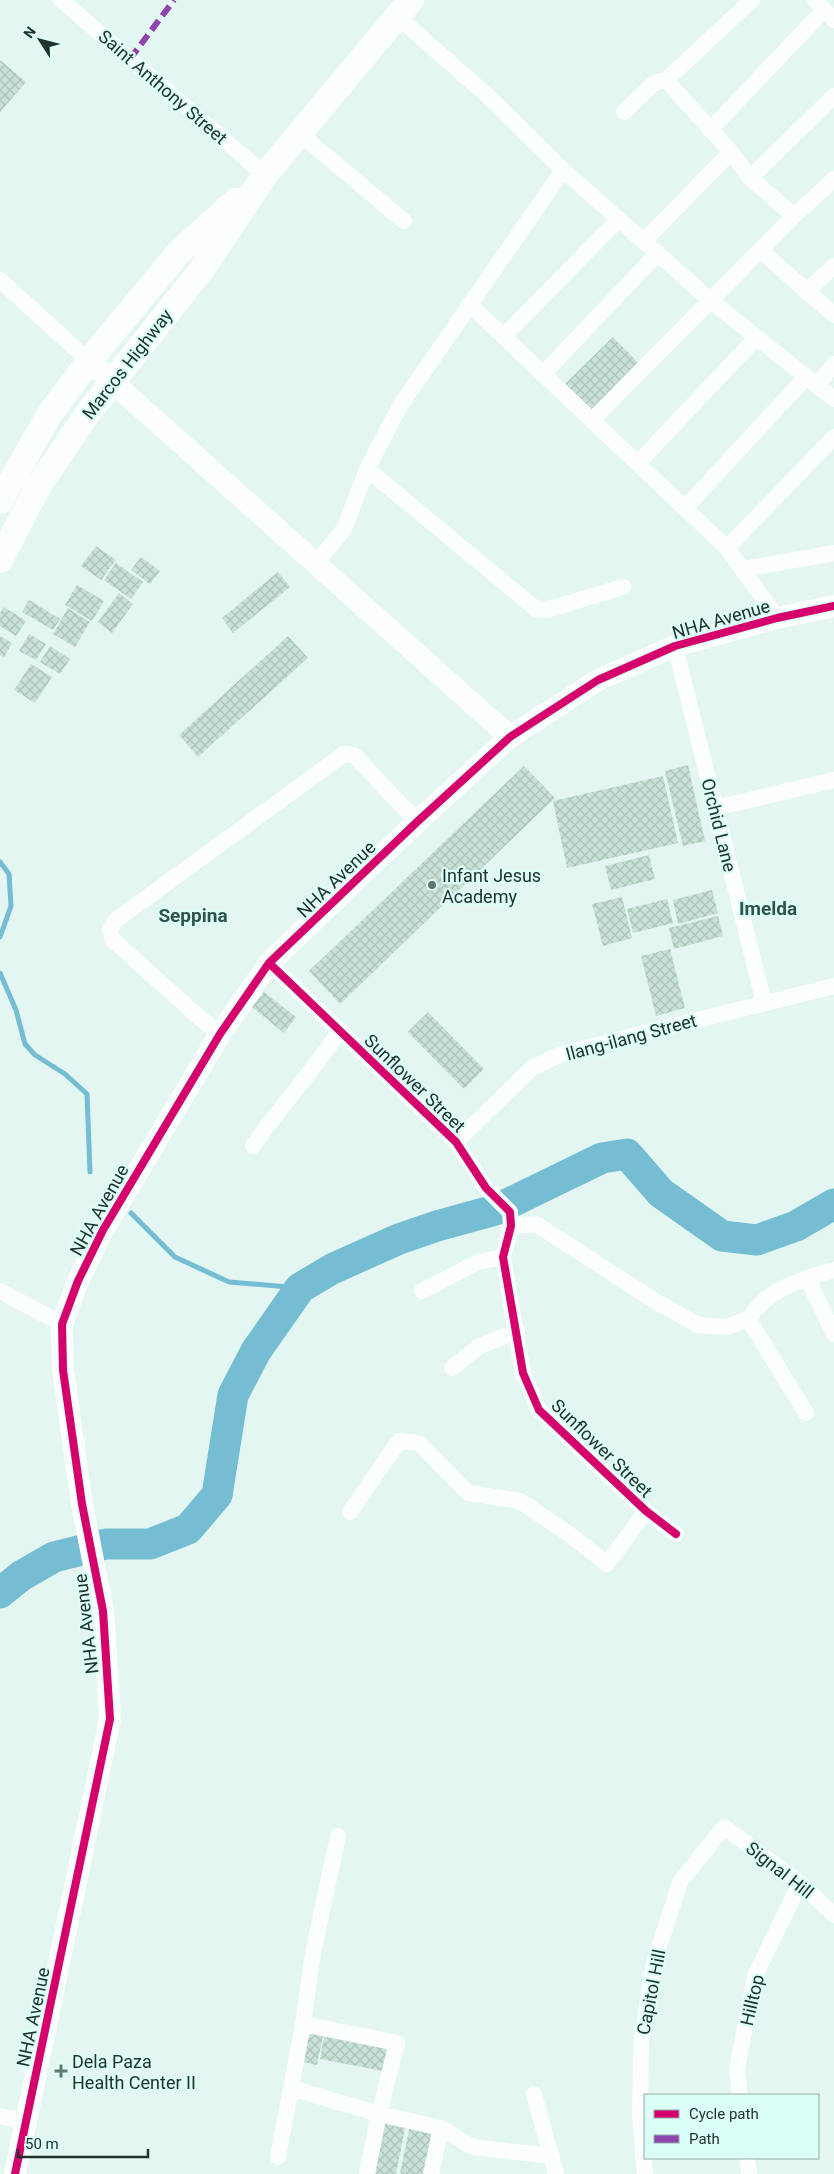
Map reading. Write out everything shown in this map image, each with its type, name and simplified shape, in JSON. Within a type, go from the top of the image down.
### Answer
[{"type":"main road","name":"Marcos Highway","points":[[0,560],[39,485],[111,382],[202,269],[264,175],[404,8]]},
{"type":"main road","name":"Marcos Highway","points":[[0,501],[49,415],[89,361],[179,252],[264,175]]},
{"type":"street","name":"Saint Anthony Street","points":[[61,0],[264,175]]},
{"type":"street","points":[[624,112],[654,83],[666,80],[752,0]]},
{"type":"street","points":[[404,8],[490,98],[563,170],[710,300],[834,399]]},
{"type":"street","points":[[710,130],[824,10]]},
{"type":"street","points":[[666,80],[731,152],[750,178],[794,216]]},
{"type":"street","points":[[750,178],[834,96]]},
{"type":"street","points":[[299,133],[404,221]]},
{"type":"street","points":[[644,241],[731,152]]},
{"type":"street","points":[[316,563],[344,529],[367,470],[400,406],[563,170]]},
{"type":"street","points":[[592,420],[794,216],[834,179]]},
{"type":"street","points":[[504,336],[619,219]]},
{"type":"street","points":[[760,250],[834,315]]},
{"type":"street","points":[[543,374],[658,253]]},
{"type":"street","points":[[806,292],[834,266]]},
{"type":"street","points":[[0,280],[111,382],[510,737]]},
{"type":"street","points":[[469,304],[727,548],[777,618]]},
{"type":"street","points":[[638,463],[757,338]]},
{"type":"street","points":[[685,508],[811,381],[834,364]]},
{"type":"street","points":[[727,548],[834,437]]},
{"type":"street","points":[[367,470],[536,609],[546,610],[623,587]]},
{"type":"street","points":[[744,570],[834,553]]},
{"type":"street","name":"NHA Avenue","points":[[15,2174],[110,1719],[103,1611],[82,1504],[63,1370],[62,1324],[78,1281],[103,1230],[220,1034],[270,963],[418,821],[510,737],[598,680],[675,646],[777,618],[834,606]]},
{"type":"street","name":"Orchid Lane","points":[[675,646],[764,1003]]},
{"type":"street","points":[[220,1034],[113,940],[110,929],[116,920],[344,754],[353,755],[357,758],[418,821]]},
{"type":"street","points":[[715,808],[834,780]]},
{"type":"street","name":"Sunflower Street","points":[[270,963],[456,1142],[486,1188],[510,1219],[503,1257],[523,1373],[539,1410],[646,1511],[676,1534]]},
{"type":"street","name":"Ilang-ilang Street","points":[[456,1142],[532,1068],[561,1054],[834,986]]},
{"type":"street","points":[[252,1146],[277,1111],[328,1049],[340,1030]]},
{"type":"street","points":[[510,1219],[536,1224],[655,1301],[698,1325],[727,1327],[750,1318],[756,1308],[769,1298],[807,1278],[834,1270]]},
{"type":"street","points":[[422,1291],[478,1262],[503,1257]]},
{"type":"street","points":[[807,1278],[834,1334]]},
{"type":"street","points":[[0,1291],[62,1324]]},
{"type":"street","points":[[750,1318],[752,1326],[806,1413]]},
{"type":"street","points":[[452,1368],[478,1347],[517,1331]]},
{"type":"street","points":[[350,1512],[399,1441],[419,1443],[468,1492],[520,1501],[569,1534],[607,1564],[646,1511]]},
{"type":"street","name":"Signal Hill","points":[[724,1827],[800,1883],[834,1915]]},
{"type":"street","name":"Capitol Hill","points":[[645,2174],[640,2117],[641,2043],[654,1963],[680,1882],[724,1827]]},
{"type":"street","points":[[278,2157],[303,2024],[313,1953],[338,1836]]},
{"type":"street","name":"Hilltop","points":[[740,2094],[737,2069],[755,1976],[800,1883]]},
{"type":"street","points":[[303,2024],[397,2043],[378,2114],[367,2174]]},
{"type":"street","points":[[292,2088],[378,2114],[441,2128],[469,2145],[479,2148],[552,2156]]},
{"type":"street","points":[[534,2094],[556,2174]]},
{"type":"street","points":[[0,2116],[26,2122]]},
{"type":"street","points":[[431,2174],[441,2128]]},
{"type":"street","points":[[748,2159],[749,2174]]},
{"type":"building","points":[[0,60],[26,82],[0,112]]},
{"type":"building","points":[[613,337],[642,367],[594,415],[564,385]]},
{"type":"building","points":[[96,546],[116,560],[101,580],[81,566]]},
{"type":"building","points":[[141,557],[160,571],[150,584],[131,570]]},
{"type":"building","points":[[116,563],[143,582],[131,599],[104,580]]},
{"type":"building","points":[[278,572],[290,587],[233,633],[222,618]]},
{"type":"building","points":[[77,585],[104,601],[92,621],[65,605]]},
{"type":"building","points":[[119,593],[133,604],[112,633],[98,622]]},
{"type":"building","points":[[29,600],[60,619],[53,630],[22,612]]},
{"type":"building","points":[[4,607],[26,621],[16,636],[0,626],[0,613]]},
{"type":"building","points":[[68,608],[90,622],[75,647],[53,634]]},
{"type":"building","points":[[29,634],[46,644],[36,660],[19,651]]},
{"type":"building","points":[[0,636],[12,643],[4,657],[0,655]]},
{"type":"building","points":[[288,636],[308,658],[198,757],[179,735]]},
{"type":"building","points":[[50,646],[70,659],[60,674],[40,662]]},
{"type":"building","points":[[31,664],[52,677],[35,703],[14,690]]},
{"type":"building","points":[[688,765],[705,841],[683,846],[665,771]]},
{"type":"building","name":"Infant Jesus Academy","points":[[524,766],[555,798],[340,1004],[309,971]]},
{"type":"building","points":[[663,776],[678,843],[567,868],[553,801]]},
{"type":"building","points":[[649,855],[655,879],[611,890],[605,866]]},
{"type":"building","points":[[712,890],[718,913],[678,924],[673,900]]},
{"type":"building","points":[[622,897],[632,938],[603,946],[592,904]]},
{"type":"building","points":[[667,899],[673,923],[633,933],[627,909]]},
{"type":"building","points":[[718,916],[723,936],[674,949],[669,928]]},
{"type":"building","points":[[670,949],[685,1008],[656,1016],[641,956]]},
{"type":"building","points":[[264,992],[296,1017],[284,1033],[252,1007]]},
{"type":"building","points":[[428,1012],[484,1069],[464,1089],[408,1032]]},
{"type":"building","points":[[305,2028],[324,2031],[317,2065],[298,2061]]},
{"type":"building","points":[[325,2032],[388,2044],[383,2071],[320,2059]]},
{"type":"building","points":[[383,2118],[406,2123],[396,2174],[372,2174]]},
{"type":"building","points":[[410,2125],[435,2130],[426,2174],[400,2174]]},
{"type":"waterway","points":[[0,862],[9,874],[11,906],[0,937]]},
{"type":"waterway","points":[[0,973],[16,1010],[25,1044],[35,1055],[65,1074],[87,1094],[90,1172]]},
{"type":"waterway","points":[[0,1593],[21,1576],[54,1557],[106,1544],[150,1544],[188,1529],[217,1495],[233,1395],[256,1351],[300,1288],[332,1269],[399,1239],[495,1210],[602,1158],[627,1154],[661,1193],[722,1236],[757,1240],[796,1226],[834,1204]]},
{"type":"waterway","points":[[131,1213],[175,1257],[229,1282],[300,1288]]},
{"type":"marked path","points":[[130,59],[174,0]]},
{"type":"cycle path","points":[[15,2174],[110,1719],[103,1611],[82,1504],[63,1370],[62,1324],[78,1281],[103,1230],[220,1034],[269,963],[418,821],[510,737],[598,680],[675,646],[777,618],[834,606]]},
{"type":"cycle path","points":[[269,963],[456,1142],[486,1188],[510,1212],[511,1226],[503,1257],[523,1373],[539,1410],[646,1511],[676,1534]]},
{"type":"place","name":"Infant Jesus Academy","points":[[432,885]]},
{"type":"place","name":"Dela Paza Health Center II","points":[[61,2071]]},
{"type":"district","name":"Imelda","points":[[768,908]]},
{"type":"district","name":"Seppina","points":[[193,915]]}]
